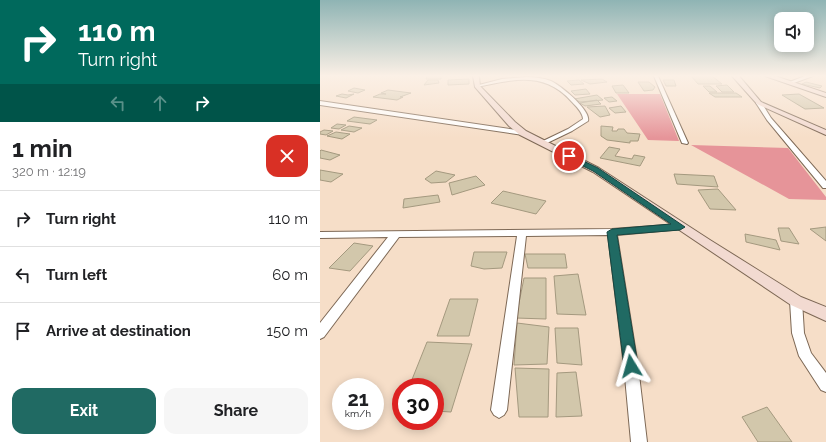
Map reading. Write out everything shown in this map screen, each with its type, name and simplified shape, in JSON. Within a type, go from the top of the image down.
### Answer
[{"type":"street","points":[[489,97],[512,124],[523,133],[596,170],[680,227],[796,301],[826,314]]},
{"type":"street","points":[[543,143],[570,130],[586,120],[586,116],[571,97]]},
{"type":"street","points":[[665,97],[686,143]]},
{"type":"street","points":[[753,97],[769,119],[826,186]]},
{"type":"street","points":[[320,103],[523,133]]},
{"type":"street","points":[[759,103],[826,133]]},
{"type":"street","points":[[320,235],[612,232],[680,227]]},
{"type":"street","points":[[612,232],[631,366],[639,442]]},
{"type":"street","points":[[320,333],[396,234]]},
{"type":"street","points":[[499,410],[522,234]]},
{"type":"street","points":[[796,301],[798,334],[806,356],[826,385]]},
{"type":"shaded area","points":[[619,97],[661,97],[679,141],[648,140]]},
{"type":"shaded area","points":[[691,145],[788,148],[826,197],[826,200],[789,199]]},
{"type":"building","points":[[373,97],[401,97],[403,97],[397,100]]},
{"type":"building","points":[[599,97],[603,100],[580,102],[574,99]]},
{"type":"building","points":[[612,97],[617,101],[609,102],[604,98]]},
{"type":"building","points":[[714,97],[742,97],[715,97]]},
{"type":"building","points":[[785,97],[804,97],[824,108],[805,109]]},
{"type":"building","points":[[597,100],[601,104],[585,106],[580,103]]},
{"type":"building","points":[[605,106],[610,115],[600,117],[587,107]]},
{"type":"building","points":[[621,106],[626,112],[615,113],[609,108]]},
{"type":"building","points":[[354,117],[377,120],[370,124],[347,121]]},
{"type":"building","points":[[337,124],[346,125],[339,129],[331,128]]},
{"type":"building","points":[[349,126],[362,128],[354,132],[341,130]]},
{"type":"building","points":[[601,126],[613,127],[612,131],[624,129],[627,133],[640,134],[638,141],[630,141],[630,143],[607,140],[601,136]]},
{"type":"building","points":[[324,130],[333,131],[326,135],[320,134],[320,132]]},
{"type":"building","points":[[336,132],[350,134],[342,139],[327,136]]},
{"type":"building","points":[[609,147],[620,149],[615,156],[632,159],[634,155],[645,157],[640,166],[600,158]]},
{"type":"building","points":[[320,151],[340,155],[330,160],[320,158]]},
{"type":"building","points":[[320,170],[343,174],[331,182],[320,180]]},
{"type":"building","points":[[436,171],[455,175],[446,182],[431,183],[425,179]]},
{"type":"building","points":[[674,174],[714,176],[718,187],[677,184]]},
{"type":"building","points":[[476,176],[485,185],[452,195],[449,183]]},
{"type":"building","points":[[718,189],[736,210],[710,209],[698,190]]},
{"type":"building","points":[[503,191],[546,201],[536,214],[491,203]]},
{"type":"building","points":[[438,195],[440,202],[403,208],[404,199]]},
{"type":"building","points":[[826,227],[826,241],[810,229]]},
{"type":"building","points":[[778,228],[789,228],[799,244],[781,241]]},
{"type":"building","points":[[745,234],[776,240],[780,250],[746,242]]},
{"type":"building","points":[[354,243],[373,246],[350,271],[329,268]]},
{"type":"building","points":[[474,252],[507,252],[502,268],[484,269],[471,266]]},
{"type":"building","points":[[525,254],[565,254],[567,268],[528,268]]},
{"type":"building","points":[[578,274],[586,315],[557,314],[554,276]]},
{"type":"building","points":[[524,278],[546,278],[546,319],[516,318]]},
{"type":"building","points":[[450,299],[478,299],[469,336],[437,336]]},
{"type":"building","points":[[517,323],[549,327],[547,364],[514,365]]},
{"type":"building","points":[[555,328],[578,328],[582,365],[557,363]]},
{"type":"building","points":[[427,342],[472,344],[451,412],[444,412],[444,378],[413,378]]},
{"type":"building","points":[[515,368],[549,369],[548,417],[519,417]]},
{"type":"building","points":[[576,372],[582,416],[556,417],[557,373]]},
{"type":"building","points":[[767,407],[792,442],[758,442],[742,417]]},
{"type":"route","points":[[569,156],[596,170],[680,227],[612,232],[631,366]]}]
